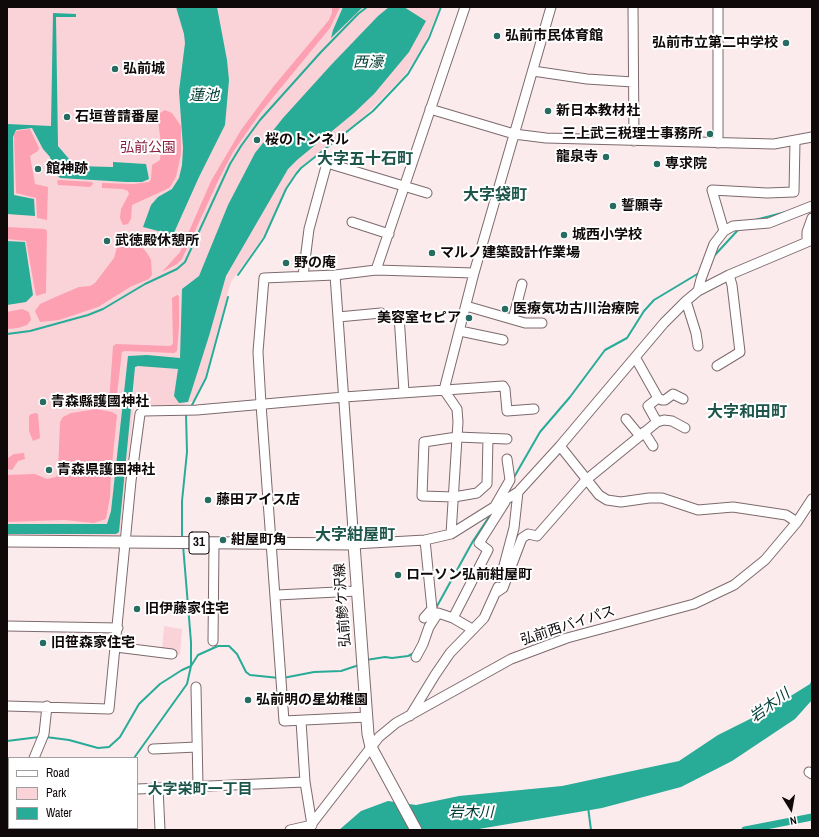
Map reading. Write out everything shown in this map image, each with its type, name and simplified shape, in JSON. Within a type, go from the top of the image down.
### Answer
[{"type":"main road","name":"弘前鰺ケ沢線","points":[[7,541],[354,544],[368,734],[371,747],[416,830]]},
{"type":"street","points":[[376,270],[465,7]]},
{"type":"street","points":[[451,534],[457,437],[457,410],[444,390],[474,273],[551,7]]},
{"type":"street","points":[[633,7],[634,141]]},
{"type":"street","points":[[718,7],[718,143]]},
{"type":"street","points":[[532,71],[587,79],[633,82]]},
{"type":"street","points":[[430,109],[514,134],[546,138],[774,144],[812,137]]},
{"type":"street","points":[[724,231],[712,190],[766,193],[794,192],[795,140]]},
{"type":"street","points":[[303,276],[309,228],[327,163],[427,193]]},
{"type":"street","points":[[698,291],[714,244],[724,231],[733,226],[769,223],[812,206]]},
{"type":"street","points":[[335,275],[354,544],[425,540],[451,534],[518,492],[560,446],[664,323],[686,302],[698,291],[729,275],[809,241],[807,232],[812,218]]},
{"type":"street","points":[[352,222],[388,234]]},
{"type":"street","points":[[367,717],[284,721],[283,679],[258,352],[264,278],[335,275],[376,270],[474,273]]},
{"type":"street","points":[[717,366],[740,352],[732,285],[729,275]]},
{"type":"street","points":[[513,319],[522,284]]},
{"type":"street","points":[[686,302],[696,333],[698,346]]},
{"type":"street","points":[[466,306],[526,323],[542,323]]},
{"type":"street","points":[[338,317],[381,313]]},
{"type":"street","points":[[399,315],[404,392]]},
{"type":"street","points":[[460,331],[503,340]]},
{"type":"street","points":[[634,357],[658,398],[666,400],[673,394],[683,399]]},
{"type":"street","points":[[7,706],[109,709],[140,414],[143,411],[197,410],[404,392],[503,386],[505,389],[507,411],[534,409]]},
{"type":"street","points":[[657,422],[648,406],[658,398]]},
{"type":"street","points":[[626,419],[652,446]]},
{"type":"street","points":[[497,592],[503,588],[522,538],[528,534],[537,536],[586,480],[657,422],[664,420],[672,421],[685,428]]},
{"type":"street","points":[[488,438],[487,484],[477,493],[454,497],[422,496],[424,442],[457,437],[488,438],[507,439]]},
{"type":"street","points":[[560,446],[599,495],[607,500],[621,502],[649,498],[662,498],[698,510],[733,507],[786,514],[797,522]]},
{"type":"street","points":[[495,506],[510,480],[507,459]]},
{"type":"street","points":[[410,717],[450,653],[472,628],[484,618],[497,592],[514,528],[518,492]]},
{"type":"street","points":[[453,618],[488,550],[479,543],[506,499]]},
{"type":"street","name":"弘前西バイパス","points":[[310,827],[379,737],[396,723],[410,717],[511,659],[567,638],[694,604],[734,585],[765,560],[797,522],[812,499]]},
{"type":"street","points":[[424,618],[432,609],[425,540]]},
{"type":"street","points":[[212,641],[214,543]]},
{"type":"street","points":[[276,595],[357,591]]},
{"type":"street","points":[[416,657],[423,644],[429,626],[438,613],[453,618],[472,628]]},
{"type":"street","points":[[7,626],[118,628]]},
{"type":"street","points":[[116,647],[172,654]]},
{"type":"street","points":[[196,687],[198,786]]},
{"type":"street","points":[[34,757],[38,746],[44,736],[47,706]]},
{"type":"street","points":[[290,830],[310,827],[301,721]]},
{"type":"street","points":[[154,749],[197,747]]},
{"type":"street","points":[[138,789],[305,782]]},
{"type":"street","points":[[158,788],[160,830]]},
{"type":"green space","name":"弘前公園","points":[[7,7],[440,7],[423,48],[404,76],[358,123],[300,167],[294,174],[263,237],[231,282],[205,377],[193,401],[179,405],[134,405],[120,536],[7,536]]},
{"type":"green space","points":[[164,626],[182,629],[180,655],[162,650]]},
{"type":"shaded area","points":[[332,7],[340,7],[330,28],[261,112],[233,152],[182,259],[177,264],[162,272],[180,252],[211,181],[241,130],[273,87],[329,20],[332,13]]},
{"type":"shaded area","points":[[165,110],[172,113],[181,126],[181,154],[176,177],[170,187],[132,205],[131,219],[128,224],[123,225],[120,218],[121,209],[129,194],[128,191],[123,189],[102,188],[102,183],[133,184],[149,182],[151,179],[152,165],[160,160],[161,144],[158,120],[160,113]]},
{"type":"shaded area","points":[[30,129],[39,148],[38,151],[30,156],[35,184],[48,187],[47,220],[37,218],[36,198],[16,193],[14,135],[16,131]]},
{"type":"shaded area","points":[[57,181],[92,182],[93,184],[90,187],[58,185]]},
{"type":"shaded area","points":[[7,227],[45,229],[47,231],[46,293],[36,296],[26,241],[7,239]]},
{"type":"shaded area","points":[[122,236],[134,237],[147,253],[151,260],[152,275],[149,279],[130,287],[98,307],[59,320],[40,322],[35,311],[40,304],[79,287],[90,286],[95,283],[114,258],[119,239]]},
{"type":"shaded area","points":[[177,295],[179,296],[179,327],[177,351],[174,353],[122,352],[116,402],[109,403],[113,346],[116,344],[170,346],[173,344],[172,298]]},
{"type":"shaded area","points":[[22,309],[29,312],[31,320],[27,325],[7,329],[7,312]]},
{"type":"shaded area","points":[[97,409],[112,412],[117,415],[110,497],[106,519],[94,523],[64,520],[7,522],[7,475],[35,474],[47,479],[56,477],[58,472],[60,422],[63,417],[71,413]]},
{"type":"shaded area","points":[[36,413],[38,414],[40,438],[33,441],[29,431],[29,416]]},
{"type":"shaded area","points":[[24,453],[25,459],[18,461],[12,470],[7,469],[8,458],[14,454]]},
{"type":"water","name":"蓮池","points":[[176,7],[217,7],[227,60],[229,80],[225,125],[199,177],[173,235],[143,227],[151,205],[158,197],[172,189],[179,178],[182,165],[183,148],[179,91],[185,43],[184,34]]},
{"type":"water","points":[[343,7],[363,7],[331,38],[333,30]]},
{"type":"water","name":"西濠","points":[[389,7],[404,7],[426,21],[409,52],[374,94],[288,169],[226,276],[188,402],[179,403],[174,396],[178,369],[135,367],[119,532],[116,534],[7,534],[7,524],[107,524],[111,511],[128,356],[147,355],[180,358],[182,289],[199,276],[228,205],[255,153],[283,118],[331,65],[378,16]]},
{"type":"water","points":[[53,13],[76,14],[76,17],[56,17],[58,146],[75,166],[113,167],[113,162],[146,164],[149,179],[142,182],[126,182],[60,178],[53,171],[50,157],[43,149],[32,128],[16,130],[13,137],[14,195],[34,199],[35,216],[7,214],[7,124],[51,126]]},
{"type":"water","points":[[7,241],[25,242],[33,295],[26,302],[7,305]]},
{"type":"water","name":"岩木川","points":[[812,679],[812,700],[795,719],[732,761],[681,787],[602,808],[473,830],[339,830],[361,811],[388,801],[416,805],[459,796],[562,786],[679,761],[718,735],[768,710],[810,684]]},
{"type":"waterway","points":[[7,334],[30,331],[88,315],[103,309],[145,284],[177,269],[185,262],[230,164],[241,146],[260,120],[321,52],[358,14],[367,7]]},
{"type":"waterway","points":[[238,275],[264,238],[286,189],[296,174],[301,168],[373,111],[408,74],[429,38],[441,7]]},
{"type":"waterway","points":[[755,220],[786,212]]},
{"type":"waterway","points":[[714,256],[738,230]]},
{"type":"waterway","points":[[513,479],[540,432],[570,397],[605,350],[627,338],[644,311],[654,300],[699,273]]},
{"type":"waterway","points":[[191,407],[206,378],[228,297]]},
{"type":"waterway","points":[[182,539],[182,501],[187,452],[186,414]]},
{"type":"waterway","points":[[436,608],[473,541],[491,514]]},
{"type":"waterway","points":[[135,757],[187,684],[191,666],[191,642],[183,545]]},
{"type":"waterway","points":[[46,737],[69,740],[98,748],[109,747],[120,737],[139,704],[160,684],[191,666],[198,655],[218,646],[229,646],[237,654],[246,672],[250,675],[279,678]]},
{"type":"waterway","points":[[366,660],[408,656],[414,653]]},
{"type":"waterway","points":[[283,678],[314,672],[341,671],[359,665]]},
{"type":"waterway","points":[[7,741],[39,737]]},
{"type":"waterway","points":[[588,807],[591,830]]},
{"type":"waterway","points":[[745,830],[812,817]]},
{"type":"place","name":"弘前市民体育館","points":[[497,36]]},
{"type":"place","name":"弘前市立第二中学校","points":[[786,43]]},
{"type":"place","name":"弘前城","points":[[115,69]]},
{"type":"place","name":"新日本教材社","points":[[548,111]]},
{"type":"place","name":"石垣普請番屋","points":[[67,117]]},
{"type":"place","name":"三上武三税理士事務所","points":[[710,134]]},
{"type":"place","name":"桜のトンネル","points":[[257,140]]},
{"type":"place","name":"龍泉寺","points":[[606,157]]},
{"type":"place","name":"専求院","points":[[657,164]]},
{"type":"place","name":"館神跡","points":[[38,169]]},
{"type":"place","name":"誓願寺","points":[[613,206]]},
{"type":"place","name":"城西小学校","points":[[564,235]]},
{"type":"place","name":"武徳殿休憩所","points":[[107,241]]},
{"type":"place","name":"マルノ建築設計作業場","points":[[432,253]]},
{"type":"place","name":"野の庵","points":[[286,263]]},
{"type":"place","name":"医療気功古川治療院","points":[[505,309]]},
{"type":"place","name":"美容室セピア","points":[[469,318]]},
{"type":"place","name":"青森縣護國神社","points":[[43,402]]},
{"type":"place","name":"青森県護国神社","points":[[49,470]]},
{"type":"place","name":"藤田アイス店","points":[[208,500]]},
{"type":"place","name":"紺屋町角","points":[[223,540]]},
{"type":"place","name":"ローソン弘前紺屋町","points":[[398,575]]},
{"type":"place","name":"旧伊藤家住宅","points":[[137,609]]},
{"type":"place","name":"旧笹森家住宅","points":[[43,643]]},
{"type":"place","name":"弘前明の星幼稚園","points":[[248,700]]},
{"type":"district","name":"大字五十石町","points":[[365,160]]},
{"type":"district","name":"大字袋町","points":[[495,196]]},
{"type":"district","name":"大字和田町","points":[[747,413]]},
{"type":"district","name":"大字紺屋町","points":[[355,536]]},
{"type":"district","name":"大字栄町一丁目","points":[[200,790]]}]
